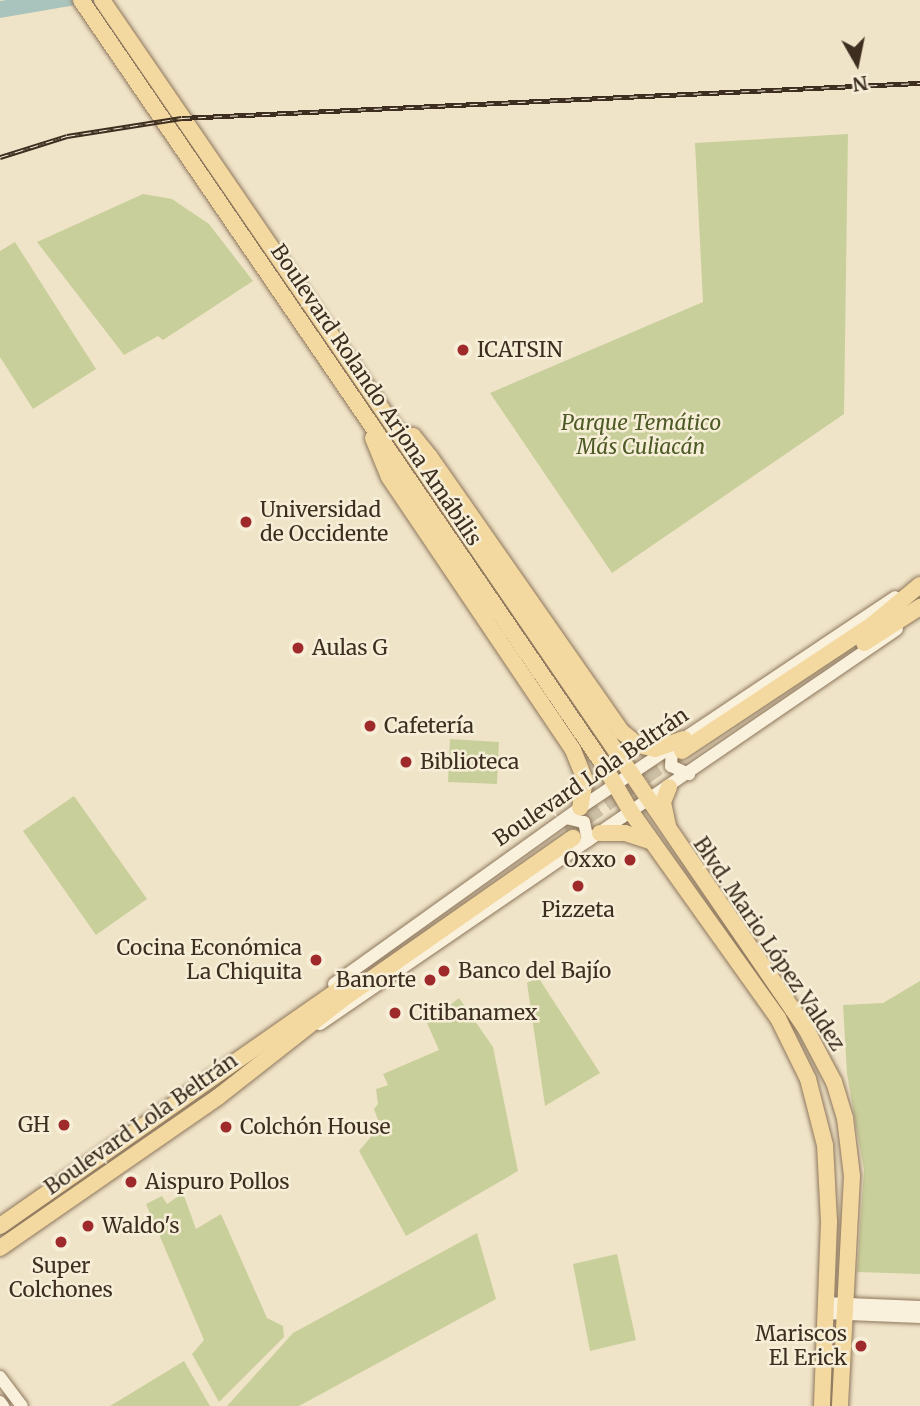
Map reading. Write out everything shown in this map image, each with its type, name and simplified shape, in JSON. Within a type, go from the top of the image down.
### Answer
[{"type":"main road","name":"Boulevard Rolando Arjona Amábilis","points":[[81,0],[370,426],[624,781],[647,803]]},
{"type":"main road","name":"Boulevard Rolando Arjona Amábilis","points":[[106,6],[400,434],[624,781],[632,813]]},
{"type":"main road","points":[[370,426],[377,456],[389,477],[573,750],[585,780],[580,808]]},
{"type":"main road","points":[[400,434],[413,436],[430,457],[622,732],[638,745],[683,754]]},
{"type":"main road","name":"Boulevard Lola Beltrán","points":[[683,754],[873,624],[920,584]]},
{"type":"main road","name":"Boulevard Lola Beltrán","points":[[683,754],[920,609]]},
{"type":"main road","points":[[669,787],[663,802],[670,835]]},
{"type":"main road","name":"Blvd. Mario López Valdez","points":[[647,803],[806,1030],[834,1082],[845,1118],[852,1176],[840,1406]]},
{"type":"main road","name":"Blvd. Mario López Valdez","points":[[632,813],[778,1018],[808,1079],[825,1145],[828,1180],[822,1406]]},
{"type":"main road","points":[[579,832],[631,834],[653,842]]},
{"type":"main road","name":"Boulevard Lola Beltrán","points":[[0,1226],[295,1017],[579,832]]},
{"type":"main road","name":"Boulevard Lola Beltrán","points":[[0,1248],[305,1032],[347,996],[579,832]]},
{"type":"street","name":"Boulevard Lola Beltrán","points":[[683,754],[669,787],[632,813],[579,832],[580,808],[624,781],[683,754]]},
{"type":"street","points":[[843,1309],[920,1307]]},
{"type":"street","points":[[824,1308],[920,1317]]},
{"type":"street","points":[[0,1377],[22,1406]]},
{"type":"green space","name":"Parque Temático Más Culiacán","points":[[848,134],[844,414],[612,573],[490,393],[703,302],[695,143]]},
{"type":"green space","points":[[143,194],[172,199],[209,224],[253,281],[163,340],[158,336],[124,355],[37,242]]},
{"type":"green space","points":[[15,242],[96,369],[33,409],[0,357],[0,251]]},
{"type":"green space","points":[[450,739],[499,742],[497,784],[448,782]]},
{"type":"green space","points":[[74,796],[147,899],[96,935],[23,831]]},
{"type":"green space","points":[[538,977],[600,1073],[545,1106],[527,983]]},
{"type":"green space","points":[[920,981],[920,1274],[857,1272],[864,1170],[847,1074],[843,1005],[883,1003]]},
{"type":"green space","points":[[459,998],[493,1047],[518,1171],[406,1236],[359,1151],[380,1126],[374,1109],[378,1104],[376,1089],[388,1085],[383,1074],[439,1050],[427,1023]]},
{"type":"green space","points":[[183,1193],[196,1229],[221,1214],[267,1318],[283,1326],[284,1337],[219,1402],[192,1354],[204,1340],[146,1204],[162,1196],[167,1204]]},
{"type":"green space","points":[[477,1233],[496,1299],[299,1406],[227,1406],[293,1333]]},
{"type":"green space","points":[[617,1254],[636,1340],[590,1351],[573,1264]]},
{"type":"green space","points":[[184,1361],[210,1406],[110,1406]]},
{"type":"water","points":[[105,0],[0,18],[0,1]]},
{"type":"tunnel","points":[[566,831],[682,751]]},
{"type":"railway","points":[[0,157],[67,136],[182,118],[920,83]]},
{"type":"place","name":"ICATSIN","points":[[463,350]]},
{"type":"place","name":"Universidad de Occidente","points":[[246,522]]},
{"type":"place","name":"Aulas G","points":[[298,648]]},
{"type":"place","name":"Cafetería","points":[[370,726]]},
{"type":"place","name":"Biblioteca","points":[[406,762]]},
{"type":"place","name":"Oxxo","points":[[630,860]]},
{"type":"place","name":"Pizzeta","points":[[578,886]]},
{"type":"place","name":"Cocina Económica La Chiquita","points":[[316,960]]},
{"type":"place","name":"Banco del Bajío","points":[[444,971]]},
{"type":"place","name":"Banorte","points":[[430,980]]},
{"type":"place","name":"Citibanamex","points":[[395,1013]]},
{"type":"place","name":"GH","points":[[64,1125]]},
{"type":"place","name":"Colchón House","points":[[226,1127]]},
{"type":"place","name":"Aispuro Pollos","points":[[131,1182]]},
{"type":"place","name":"Waldo's","points":[[88,1226]]},
{"type":"place","name":"Super Colchones","points":[[61,1242]]},
{"type":"place","name":"Mariscos El Erick","points":[[861,1346]]}]
